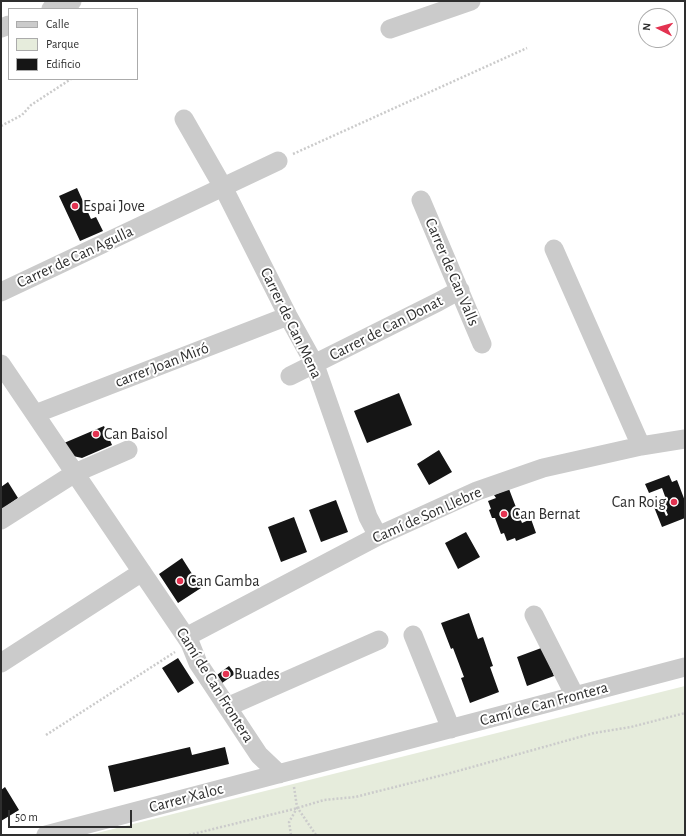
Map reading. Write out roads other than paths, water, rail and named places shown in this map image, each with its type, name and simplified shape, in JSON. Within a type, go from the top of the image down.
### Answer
[{"type":"street","points":[[54,8],[72,1]]},
{"type":"street","points":[[390,29],[470,1]]},
{"type":"street","name":"Carrer de Can Mena","points":[[184,119],[223,187],[288,316],[315,365],[368,517],[378,536]]},
{"type":"street","name":"Carrer de Can Agulla","points":[[1,292],[278,161]]},
{"type":"street","name":"Carrer de Can Valls","points":[[421,200],[482,344]]},
{"type":"street","points":[[554,249],[641,446]]},
{"type":"street","name":"Carrer de Can Donat","points":[[290,376],[315,365],[460,290]]},
{"type":"street","name":"carrer Joan Miró","points":[[35,414],[288,316]]},
{"type":"street","name":"Camí de Can Frontera","points":[[1,364],[188,640],[198,663],[259,755],[279,774],[685,667]]},
{"type":"street","name":"Camí de Son Llebre","points":[[188,640],[378,536],[477,491],[543,468],[641,446],[685,439]]},
{"type":"street","points":[[1,520],[75,473],[128,450]]},
{"type":"street","points":[[1,663],[142,572]]},
{"type":"street","points":[[534,615],[575,696]]},
{"type":"street","points":[[413,636],[451,729]]},
{"type":"street","points":[[227,707],[379,640]]},
{"type":"street","name":"Carrer Xaloc","points":[[46,835],[279,774]]},
{"type":"place","name":"Espai Jove","points":[[75,206]]},
{"type":"place","name":"Can Baisol","points":[[96,434]]},
{"type":"place","name":"Can Roig","points":[[674,502]]},
{"type":"place","name":"Can Bernat","points":[[504,514]]},
{"type":"place","name":"Can Gamba","points":[[180,581]]},
{"type":"place","name":"Buades","points":[[226,674]]}]
